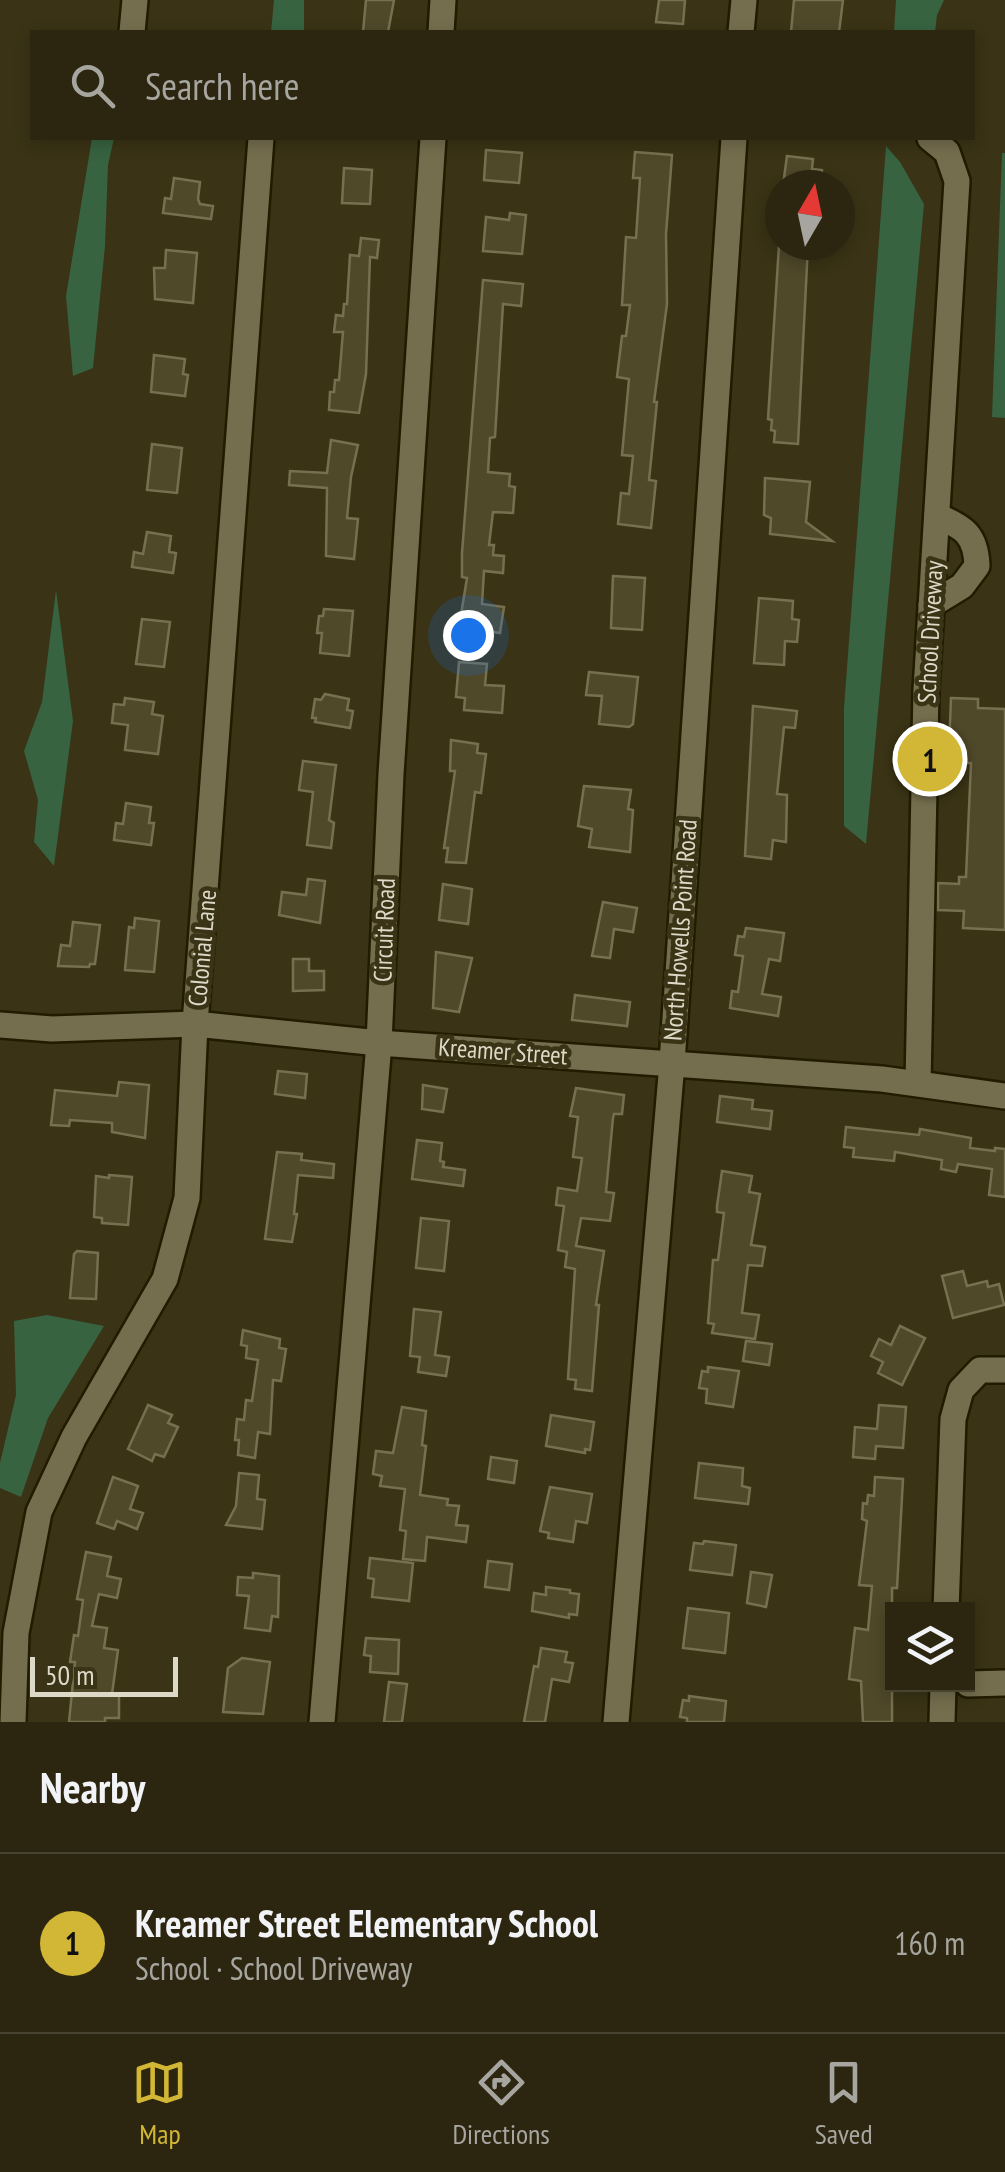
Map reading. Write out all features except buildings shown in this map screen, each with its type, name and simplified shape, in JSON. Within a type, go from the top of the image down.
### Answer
[{"type":"street","points":[[132,30],[134,0]]},
{"type":"street","points":[[441,30],[443,0]]},
{"type":"street","points":[[741,30],[744,0]]},
{"type":"street","name":"Colonial Lane","points":[[13,1722],[16,1633],[39,1512],[74,1437],[164,1278],[186,1198],[195,1024],[261,140]]},
{"type":"street","name":"Circuit Road","points":[[322,1722],[379,1043],[390,774],[434,140]]},
{"type":"street","name":"North Howells Point Road","points":[[616,1722],[672,1063],[734,140]]},
{"type":"street","name":"School Driveway","points":[[918,1083],[926,706],[957,180],[946,152],[932,140]]},
{"type":"street","points":[[931,604],[962,586],[978,566],[976,546],[964,530],[936,516]]},
{"type":"street","name":"Kreamer Street","points":[[0,1026],[52,1030],[195,1024],[379,1043],[918,1083],[1005,1096]]},
{"type":"street","points":[[946,1602],[952,1419],[962,1390],[980,1370],[1005,1370]]},
{"type":"street","points":[[975,1684],[1005,1684]]},
{"type":"street","points":[[942,1722],[943,1692]]},
{"type":"green space","points":[[274,0],[304,0],[304,30],[271,30]]},
{"type":"green space","points":[[896,0],[944,0],[935,30],[894,30]]},
{"type":"green space","points":[[92,140],[114,140],[108,165],[93,368],[73,376],[66,296]]},
{"type":"green space","points":[[886,146],[924,204],[866,844],[844,826],[844,708]]},
{"type":"green space","points":[[1005,153],[1005,418],[992,417]]},
{"type":"green space","points":[[56,590],[73,721],[54,866],[34,842],[38,800],[24,751],[42,702]]},
{"type":"green space","points":[[47,1315],[104,1326],[48,1418],[21,1497],[0,1488],[0,1463],[16,1395],[14,1321]]},
{"type":"place","name":"Kreamer Street Elementary School","points":[[930,759]]}]
